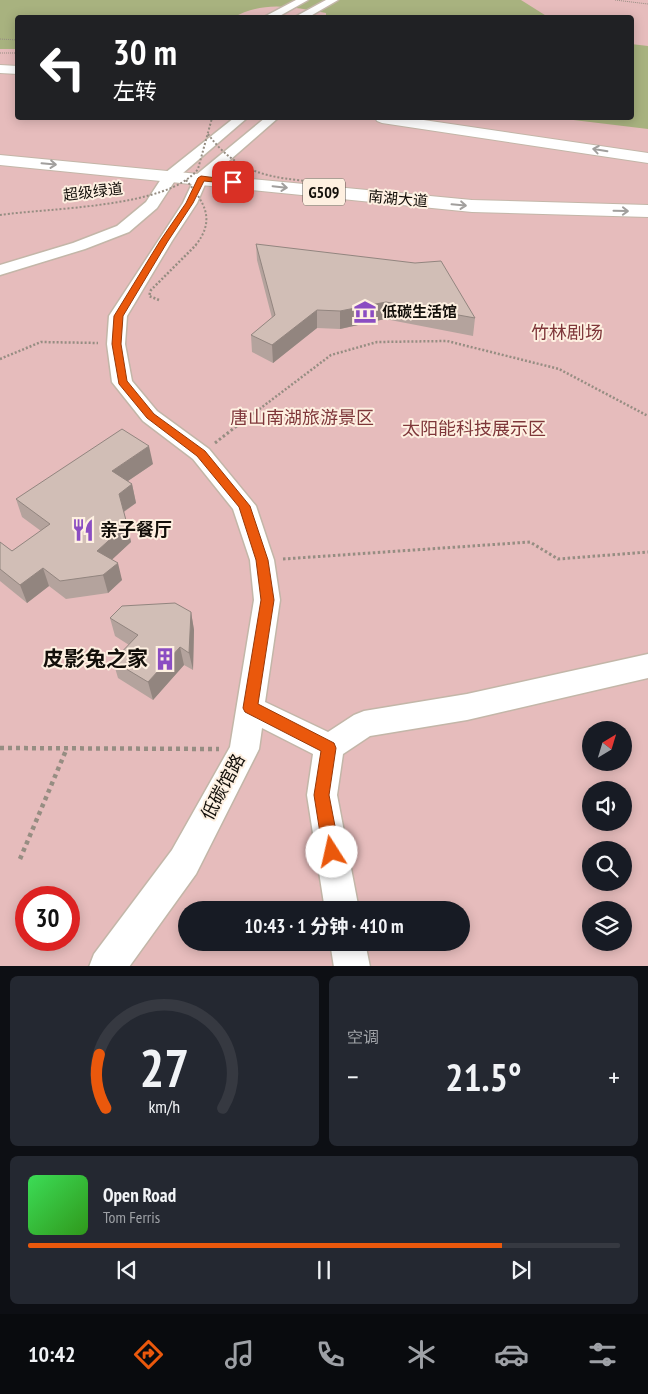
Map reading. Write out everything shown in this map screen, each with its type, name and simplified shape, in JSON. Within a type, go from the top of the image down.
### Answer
[{"type":"highway","points":[[0,69],[15,70]]},
{"type":"highway","points":[[395,120],[648,158]]},
{"type":"highway","name":"南湖大道","points":[[0,160],[472,206],[648,211]]},
{"type":"street","points":[[273,15],[302,0]]},
{"type":"street","points":[[303,15],[333,0]]},
{"type":"street","points":[[186,178],[239,120]]},
{"type":"street","points":[[0,270],[79,246],[123,229],[186,178],[269,120]]},
{"type":"street","name":"低碳馆路","points":[[108,966],[184,862],[244,749],[267,600],[262,560],[244,506],[201,454],[150,416],[122,382],[116,344],[118,316],[164,241],[190,203],[186,178]]},
{"type":"street","points":[[340,901],[322,795],[329,748],[364,724],[467,707],[648,666]]},
{"type":"street","points":[[250,708],[329,748]]},
{"type":"street","points":[[349,951],[352,966]]},
{"type":"path","points":[[615,0],[648,4]]},
{"type":"path","points":[[0,39],[15,40]]},
{"type":"path","points":[[0,53],[15,53]]},
{"type":"path","name":"超级绿道","points":[[0,215],[144,197],[163,192],[194,175],[200,163],[212,120]]},
{"type":"path","points":[[208,134],[217,149],[238,165],[269,176],[317,182]]},
{"type":"path","points":[[158,300],[150,296],[151,290],[199,242],[207,226],[206,212],[197,193],[186,178]]},
{"type":"path","points":[[201,454],[331,355],[377,342],[447,341],[559,369],[648,416]]},
{"type":"path","points":[[0,359],[41,342],[116,344]]},
{"type":"path","points":[[262,560],[530,542],[558,559],[648,552]]},
{"type":"path","points":[[0,748],[244,749]]},
{"type":"path","points":[[20,859],[67,748]]},
{"type":"green space","name":"唐山南湖旅游景区","points":[[0,0],[648,0],[648,966],[0,966]]},
{"type":"shaded area","points":[[0,0],[521,0],[545,15],[326,15],[326,13],[278,6],[256,9],[238,15],[15,15],[15,49],[0,49]]},
{"type":"shaded area","points":[[634,44],[648,46],[648,129],[574,120],[634,120]]},
{"type":"building","points":[[256,244],[415,263],[441,261],[475,318],[386,302],[340,311],[317,310],[272,345],[251,335],[275,315]]},
{"type":"building","name":"亲子餐厅","points":[[122,429],[149,446],[112,471],[132,484],[119,494],[127,524],[97,551],[118,563],[103,575],[60,581],[43,568],[20,585],[0,569],[0,542],[12,551],[50,524],[16,499]]},
{"type":"building","points":[[175,603],[191,612],[189,653],[180,647],[148,682],[113,661],[138,635],[110,618],[122,606]]},
{"type":"place","name":"低碳生活馆","points":[[365,312]]},
{"type":"place","name":"亲子餐厅","points":[[83,530]]},
{"type":"place","name":"皮影兔之家","points":[[165,659]]},
{"type":"route","points":[[233,182],[201,178],[190,203],[164,241],[118,316],[116,344],[122,382],[150,416],[201,454],[244,506],[262,560],[267,600],[250,708],[329,748],[322,795],[332,852]]},
{"type":"park label","name":"竹林剧场","points":[[567,333]]},
{"type":"park label","name":"太阳能科技展示区","points":[[474,429]]}]
